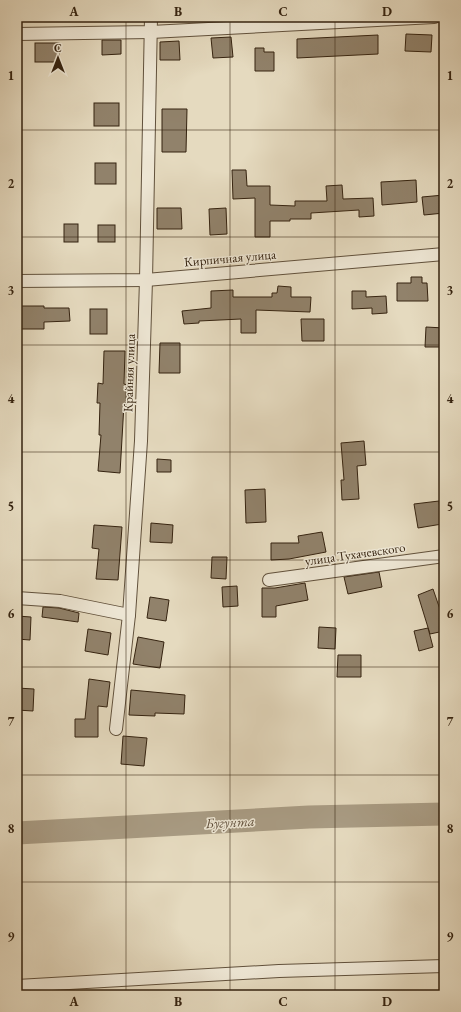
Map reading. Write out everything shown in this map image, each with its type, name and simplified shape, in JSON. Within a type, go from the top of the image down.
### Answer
[{"type":"street","name":"Крайняя улица","points":[[116,729],[129,614],[141,442],[151,17]]},
{"type":"street","points":[[17,34],[151,32],[434,17]]},
{"type":"street","name":"Кирпичная улица","points":[[17,282],[146,280],[444,254]]},
{"type":"street","name":"улица Тухачевского","points":[[269,580],[444,556]]},
{"type":"street","points":[[17,598],[60,601],[129,614]]},
{"type":"street","points":[[17,986],[279,971],[444,966]]},
{"type":"building","points":[[406,34],[432,35],[431,52],[405,51]]},
{"type":"building","points":[[378,35],[378,54],[297,58],[297,39]]},
{"type":"building","points":[[231,37],[233,57],[213,58],[211,38]]},
{"type":"building","points":[[102,40],[121,40],[121,54],[102,55]]},
{"type":"building","points":[[179,41],[180,60],[160,60],[160,42]]},
{"type":"building","points":[[35,43],[59,43],[59,62],[35,62]]},
{"type":"building","points":[[255,48],[264,48],[264,52],[274,52],[274,71],[255,71]]},
{"type":"building","points":[[94,103],[119,103],[119,126],[94,126]]},
{"type":"building","points":[[162,109],[187,109],[186,152],[162,152]]},
{"type":"building","points":[[95,163],[116,163],[116,184],[95,184]]},
{"type":"building","points":[[232,170],[246,170],[247,186],[270,186],[270,205],[295,206],[295,201],[327,201],[326,186],[342,185],[343,199],[373,198],[374,216],[359,217],[359,210],[311,213],[311,219],[270,221],[270,237],[255,237],[255,198],[233,199]]},
{"type":"building","points":[[416,180],[417,202],[382,205],[381,182]]},
{"type":"building","points":[[444,195],[444,213],[424,215],[422,197]]},
{"type":"building","points":[[157,208],[181,208],[182,229],[157,229]]},
{"type":"building","points":[[226,208],[227,234],[210,235],[209,209]]},
{"type":"building","points":[[64,224],[78,224],[78,242],[64,242]]},
{"type":"building","points":[[98,225],[115,225],[115,242],[98,242]]},
{"type":"building","points":[[411,277],[422,277],[422,283],[427,283],[428,301],[397,301],[397,283],[411,283]]},
{"type":"building","points":[[278,286],[291,287],[291,297],[311,297],[310,312],[256,310],[256,333],[241,333],[241,319],[199,321],[199,323],[184,324],[182,311],[211,308],[211,291],[233,290],[233,297],[272,297],[272,293],[277,293]]},
{"type":"building","points":[[352,291],[366,291],[366,297],[386,296],[387,313],[372,314],[372,308],[352,309]]},
{"type":"building","points":[[20,306],[69,308],[70,321],[44,322],[44,329],[20,329]]},
{"type":"building","points":[[90,309],[107,309],[107,334],[90,334]]},
{"type":"building","points":[[301,319],[324,319],[324,341],[302,341]]},
{"type":"building","points":[[426,327],[444,328],[444,347],[425,347]]},
{"type":"building","points":[[160,343],[180,343],[180,373],[159,373]]},
{"type":"building","points":[[104,351],[125,351],[124,384],[128,385],[127,404],[124,404],[120,473],[98,471],[101,435],[99,435],[100,403],[97,403],[98,383],[103,384]]},
{"type":"building","points":[[364,441],[366,465],[357,466],[359,499],[342,500],[341,480],[344,480],[341,443]]},
{"type":"building","points":[[157,459],[171,460],[171,472],[157,472]]},
{"type":"building","points":[[265,489],[266,522],[246,523],[245,490]]},
{"type":"building","points":[[439,501],[442,524],[418,528],[414,504]]},
{"type":"building","points":[[151,523],[173,525],[172,543],[150,542]]},
{"type":"building","points":[[94,525],[122,527],[118,580],[96,579],[99,549],[92,548]]},
{"type":"building","points":[[322,532],[326,552],[289,559],[271,560],[271,543],[299,543],[298,536]]},
{"type":"building","points":[[212,557],[227,557],[226,579],[211,578]]},
{"type":"building","points":[[379,572],[382,587],[348,594],[344,577]]},
{"type":"building","points":[[305,583],[308,600],[276,606],[276,617],[262,617],[262,588],[275,588]]},
{"type":"building","points":[[237,586],[238,606],[223,607],[222,587]]},
{"type":"building","points":[[433,589],[444,621],[444,631],[430,634],[418,595]]},
{"type":"building","points":[[150,597],[169,600],[166,621],[147,618]]},
{"type":"building","points":[[43,607],[59,608],[79,613],[78,622],[42,617]]},
{"type":"building","points":[[17,616],[31,617],[30,640],[17,639]]},
{"type":"building","points":[[319,627],[336,628],[335,649],[318,648]]},
{"type":"building","points":[[428,628],[433,647],[419,651],[414,631]]},
{"type":"building","points":[[88,629],[111,633],[108,655],[85,651]]},
{"type":"building","points":[[138,637],[164,642],[160,668],[133,664]]},
{"type":"building","points":[[338,655],[361,655],[361,677],[337,677]]},
{"type":"building","points":[[89,679],[110,682],[107,707],[98,706],[98,737],[75,737],[75,719],[85,719]]},
{"type":"building","points":[[17,688],[34,689],[33,711],[17,710]]},
{"type":"building","points":[[131,690],[185,695],[184,714],[155,713],[155,716],[129,715]]},
{"type":"building","points":[[123,736],[147,738],[144,766],[121,764]]},
{"type":"waterway","name":"Бугунта","points":[[17,833],[309,817],[444,814]]}]
